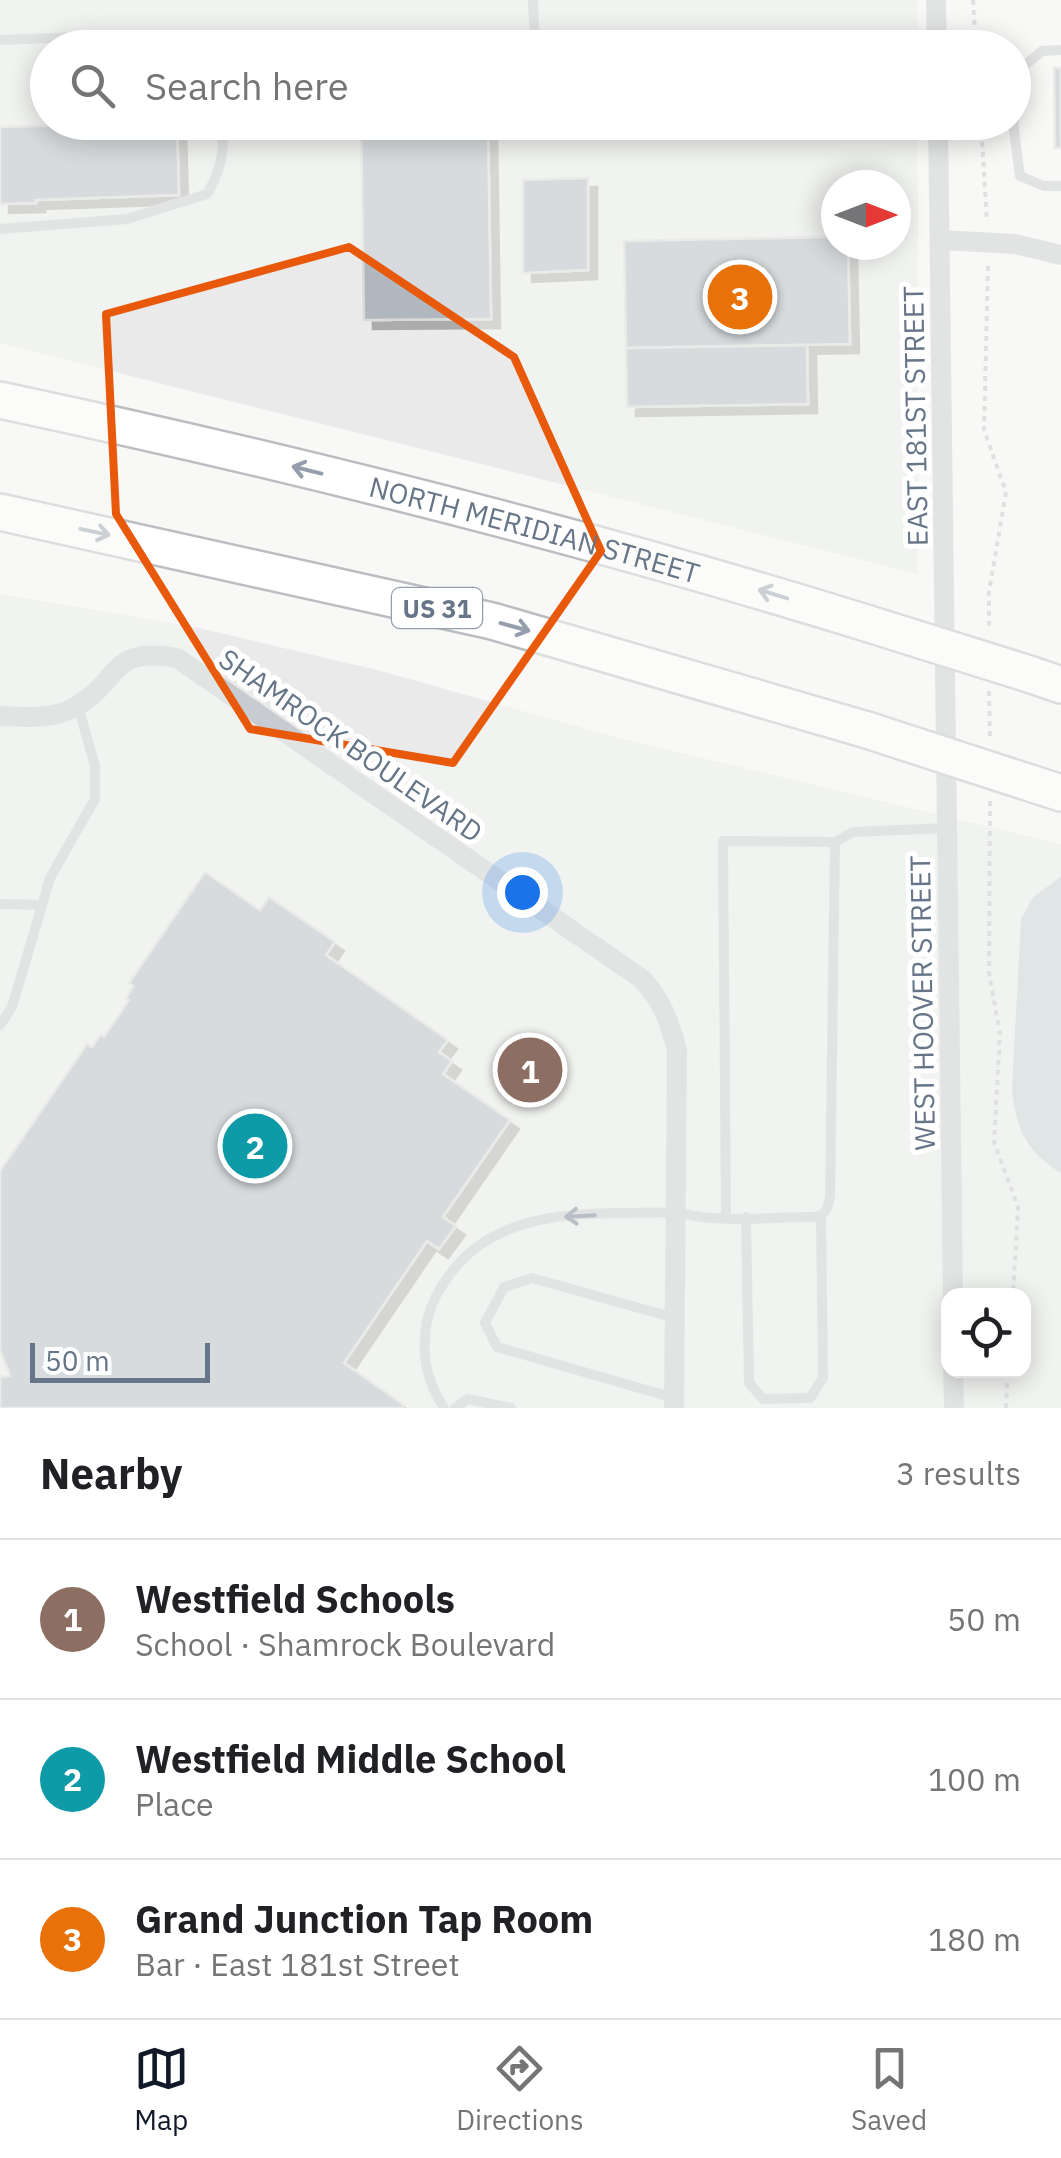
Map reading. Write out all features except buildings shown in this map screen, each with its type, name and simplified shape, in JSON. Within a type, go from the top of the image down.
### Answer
[{"type":"highway","name":"NORTH MERIDIAN STREET","points":[[0,400],[162,434],[668,563],[1045,680]]},
{"type":"highway","name":"US 31","points":[[0,512],[492,620],[867,730],[1046,788]]},
{"type":"street","points":[[936,0],[937,30]]},
{"type":"street","name":"EAST 181ST STREET","points":[[938,140],[946,709]]},
{"type":"street","points":[[940,240],[1015,244],[1061,255]]},
{"type":"street","name":"SHAMROCK BOULEVARD","points":[[78,706],[122,664],[138,657],[177,658],[642,980],[658,998],[671,1023],[677,1051],[674,1403]]},
{"type":"street","points":[[0,716],[57,715],[78,706]]},
{"type":"street","name":"WEST HOOVER STREET","points":[[946,709],[952,1288]]},
{"type":"street","points":[[953,1378],[954,1408]]},
{"type":"lane","points":[[534,0],[534,30]]},
{"type":"lane","points":[[0,40],[30,38]]},
{"type":"lane","points":[[1031,60],[1042,51],[1061,50]]},
{"type":"lane","points":[[0,229],[128,219],[206,194],[220,172],[222,140]]},
{"type":"lane","points":[[1015,140],[1020,176],[1044,186],[1061,186]]},
{"type":"lane","points":[[0,1025],[58,863],[95,800],[96,766],[78,706]]},
{"type":"lane","points":[[726,1217],[724,841],[834,842],[853,832],[948,828]]},
{"type":"lane","points":[[444,1408],[429,1385],[423,1344],[430,1307],[444,1279],[478,1243],[502,1229],[551,1218],[677,1212],[696,1217],[821,1217],[826,1212],[830,1197],[834,842]]},
{"type":"lane","points":[[0,904],[40,906]]},
{"type":"lane","points":[[746,1217],[749,1382],[764,1399],[810,1398],[822,1378],[821,1217]]},
{"type":"lane","points":[[674,1403],[496,1346],[484,1323],[504,1287],[532,1278],[676,1318]]},
{"type":"lane","points":[[454,1408],[468,1399],[512,1408]]},
{"type":"path","points":[[973,0],[975,30]]},
{"type":"path","points":[[981,140],[988,243],[984,430],[1006,492],[989,592],[989,630]]},
{"type":"path","points":[[990,688],[990,745]]},
{"type":"path","points":[[990,784],[989,973],[1000,1034],[994,1142],[1018,1207],[1013,1288]]},
{"type":"path","points":[[1006,1408],[1008,1378]]},
{"type":"highlighted area","points":[[349,247],[514,357],[601,551],[453,763],[250,729],[116,514],[106,314]]},
{"type":"shaded area","points":[[0,0],[917,0],[918,30],[30,30],[30,140],[918,140],[918,574],[0,343]]},
{"type":"shaded area","points":[[0,594],[199,628],[381,671],[615,737],[1061,844],[1061,1408],[0,1408]]},
{"type":"shaded area","points":[[1061,877],[1061,1173],[1039,1157],[1025,1139],[1012,1090],[1021,919],[1033,897]]},
{"type":"place","name":"Grand Junction Tap Room","points":[[740,297]]},
{"type":"place","name":"Westfield Schools","points":[[530,1070]]},
{"type":"place","name":"Westfield Middle School","points":[[255,1146]]}]
